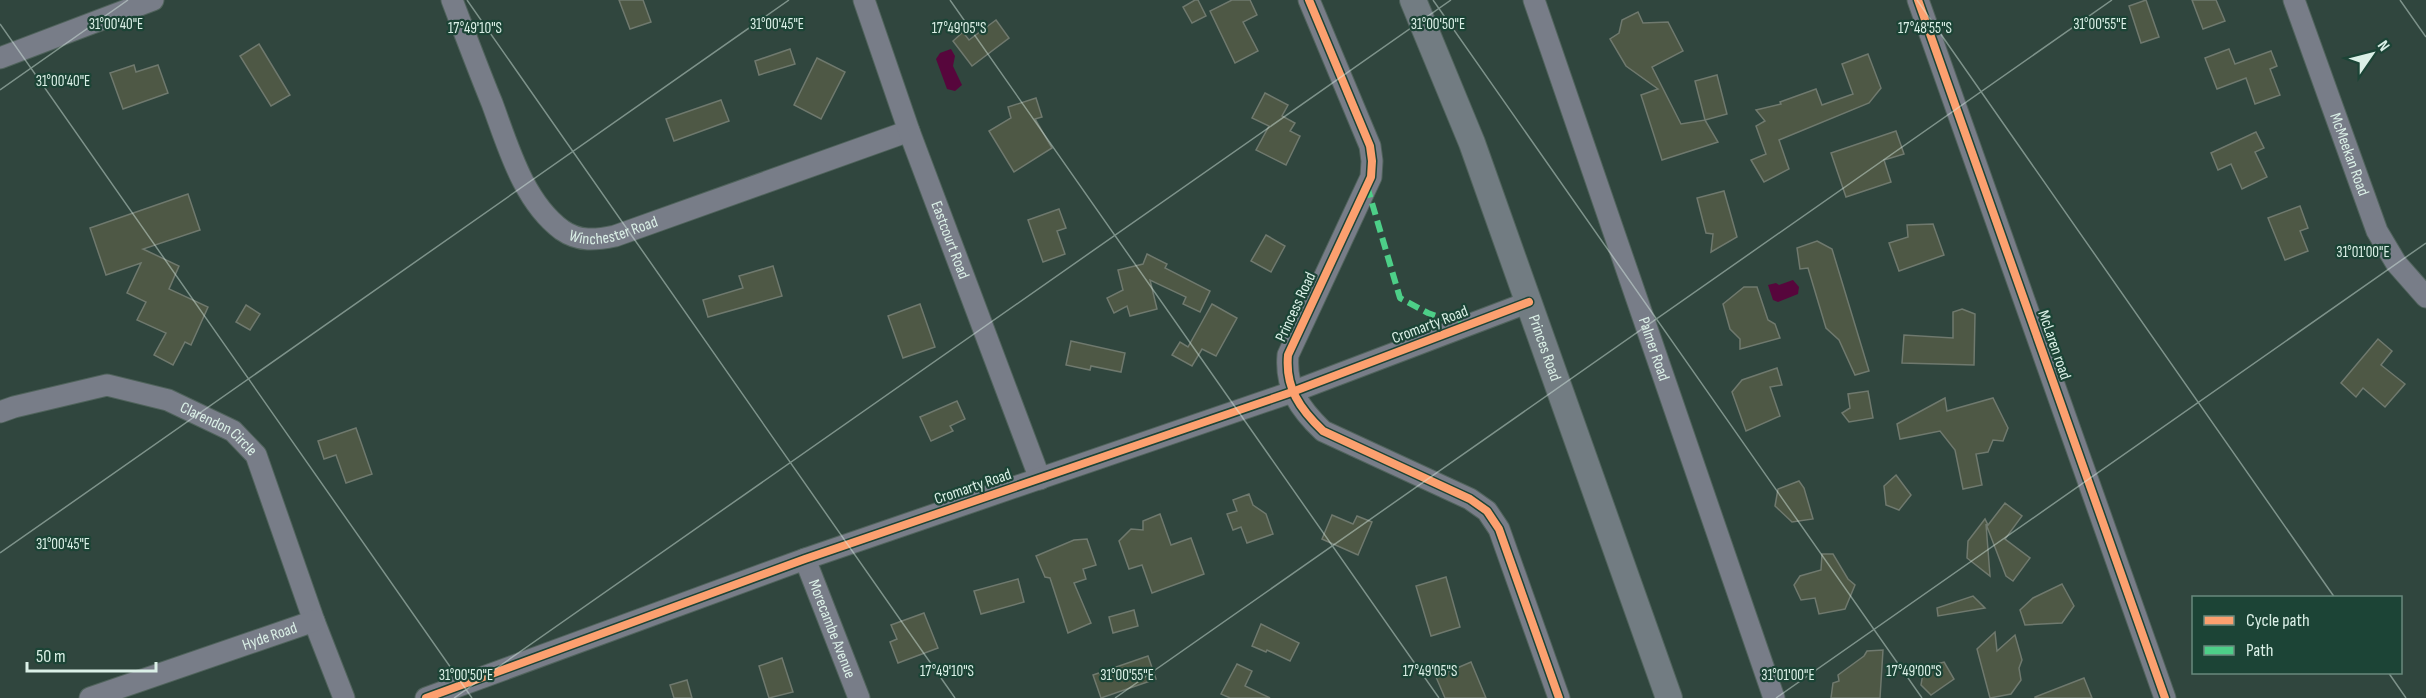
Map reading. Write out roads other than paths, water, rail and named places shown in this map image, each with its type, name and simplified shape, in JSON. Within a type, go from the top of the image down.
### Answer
[{"type":"main road","name":"Princes Road","points":[[1413,0],[1472,143],[1669,698]]},
{"type":"street","points":[[0,58],[153,0]]},
{"type":"street","name":"Winchester Road","points":[[452,0],[514,162],[528,189],[546,215],[564,231],[591,241],[615,236],[909,131]]},
{"type":"street","name":"Eastcourt Road","points":[[864,0],[909,131],[1040,479]]},
{"type":"street","name":"Princess Road","points":[[1308,0],[1370,146],[1372,161],[1371,177],[1288,355],[1287,372],[1292,392],[1305,413],[1323,431],[1470,499],[1487,510],[1499,529],[1559,698]]},
{"type":"street","name":"Palmer Road","points":[[1534,0],[1774,698]]},
{"type":"street","name":"McLaren road","points":[[1918,0],[2165,698]]},
{"type":"street","name":"McMeekan Road","points":[[2294,0],[2377,231],[2396,262],[2426,297]]},
{"type":"street","name":"Cromarty Road","points":[[426,698],[805,559],[1292,392],[1529,302]]},
{"type":"street","name":"Clarendon Circle","points":[[0,412],[14,406],[107,385],[168,400],[233,431],[256,456],[314,621],[344,698]]},
{"type":"street","name":"Morecambe Avenue","points":[[805,559],[859,698]]},
{"type":"street","name":"Hyde Road","points":[[90,698],[314,621]]}]
